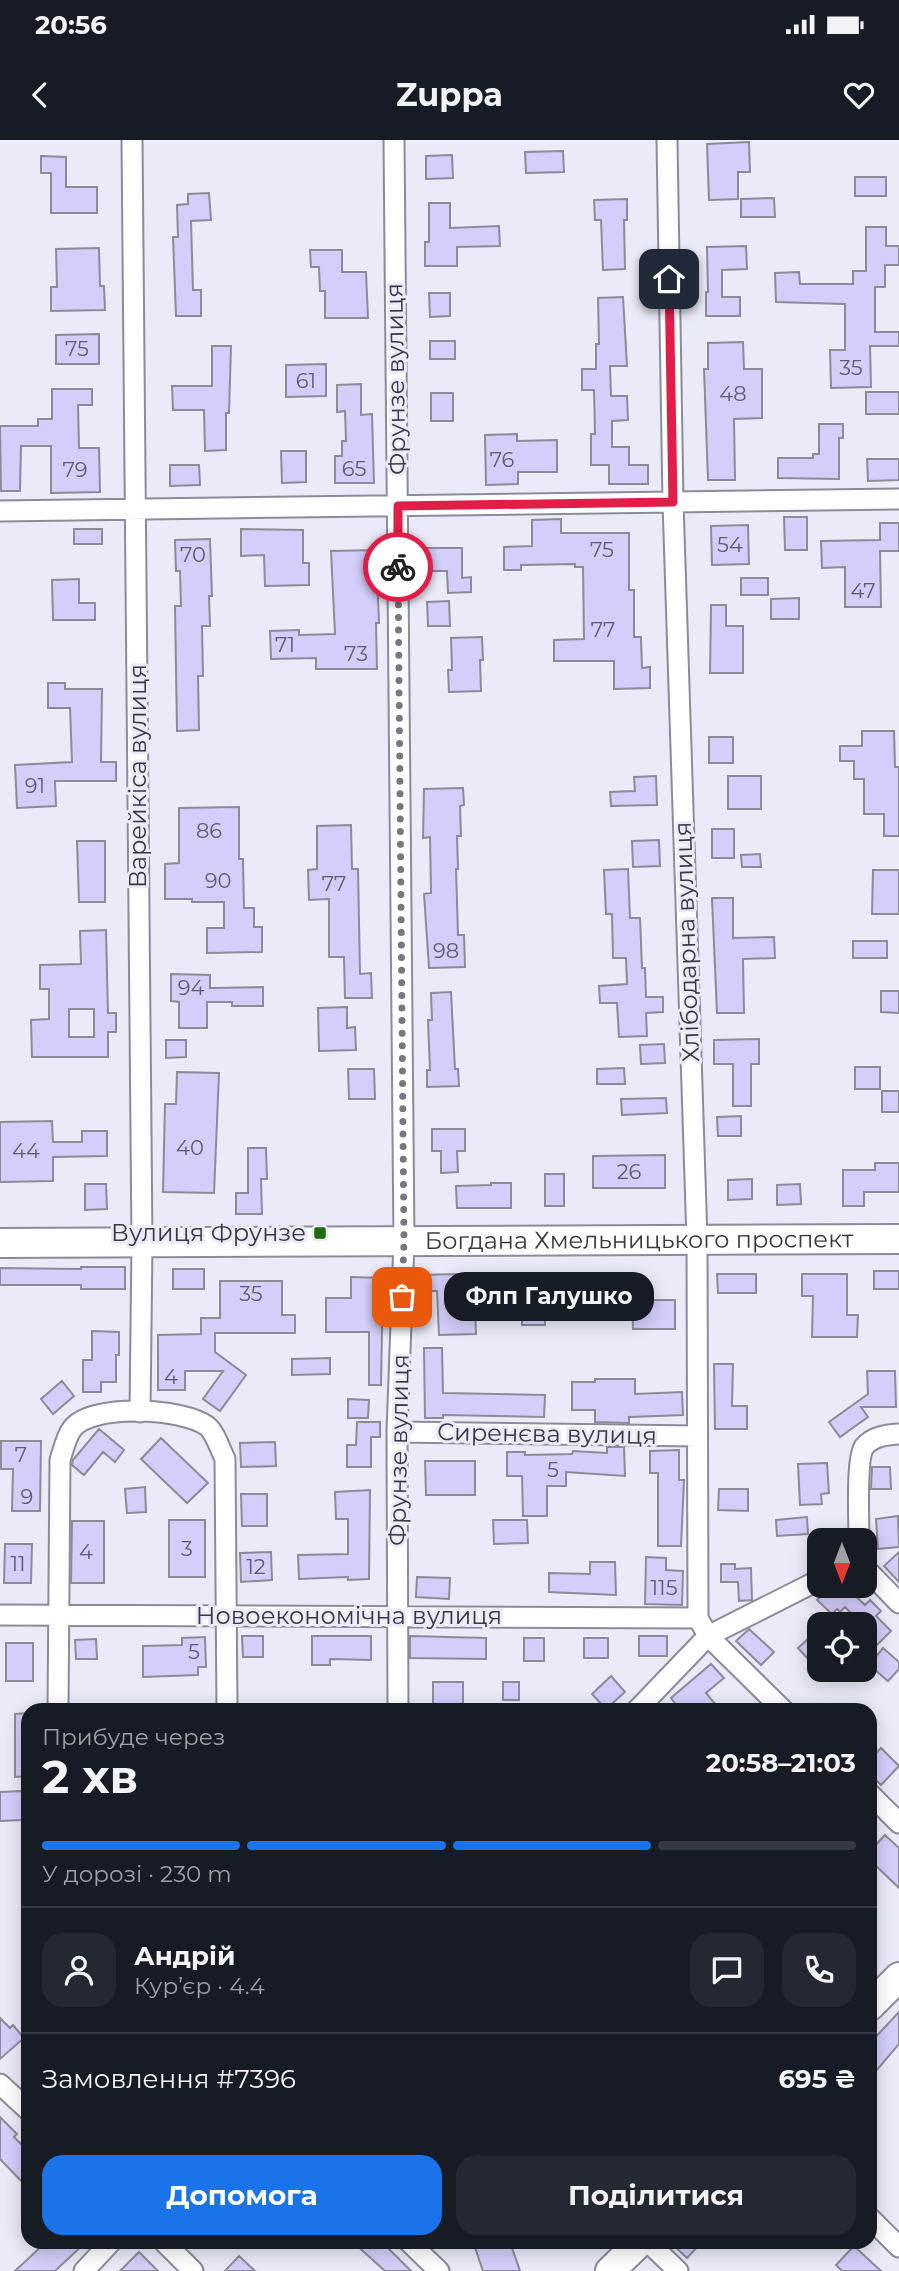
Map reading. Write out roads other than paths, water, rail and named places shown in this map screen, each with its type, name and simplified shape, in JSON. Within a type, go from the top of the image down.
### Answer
[{"type":"main road","name":"Богдана Хмельницького проспект","points":[[0,1243],[899,1239]]},
{"type":"main road","points":[[877,1999],[899,1977]]},
{"type":"main road","points":[[610,2271],[633,2249]]},
{"type":"street","name":"Варейкіса вулиця","points":[[132,140],[142,1243],[140,1412]]},
{"type":"street","name":"Фрунзе вулиця","points":[[394,140],[404,1242],[397,1432],[398,1703]]},
{"type":"street","name":"Хлібодарна вулиця","points":[[667,140],[673,502],[697,1240],[698,1618],[708,1636],[776,1703]]},
{"type":"street","points":[[0,511],[899,499]]},
{"type":"street","points":[[58,1703],[60,1460],[72,1428],[96,1414],[140,1412],[184,1414],[209,1427],[225,1458],[227,1703]]},
{"type":"street","name":"Сиренєва вулиця","points":[[397,1432],[697,1436]]},
{"type":"street","points":[[859,1528],[860,1455],[871,1440],[899,1434]]},
{"type":"street","points":[[877,1580],[899,1603]]},
{"type":"street","points":[[645,1703],[708,1636],[807,1586]]},
{"type":"street","name":"Новоекономічна вулиця","points":[[0,1615],[698,1618]]},
{"type":"street","points":[[877,1801],[899,1823]]},
{"type":"street","points":[[0,2084],[21,2104]]},
{"type":"street","points":[[877,2225],[899,2247]]},
{"type":"street","points":[[84,2271],[104,2249]]},
{"type":"street","points":[[171,2249],[193,2271]]},
{"type":"street","points":[[416,2249],[439,2271]]},
{"type":"street","points":[[655,2249],[678,2271]]},
{"type":"place","name":"Вулиця Фрунзе","points":[[320,1233]]},
{"type":"place","name":"Флп Галушко","points":[[402,1297]]}]
